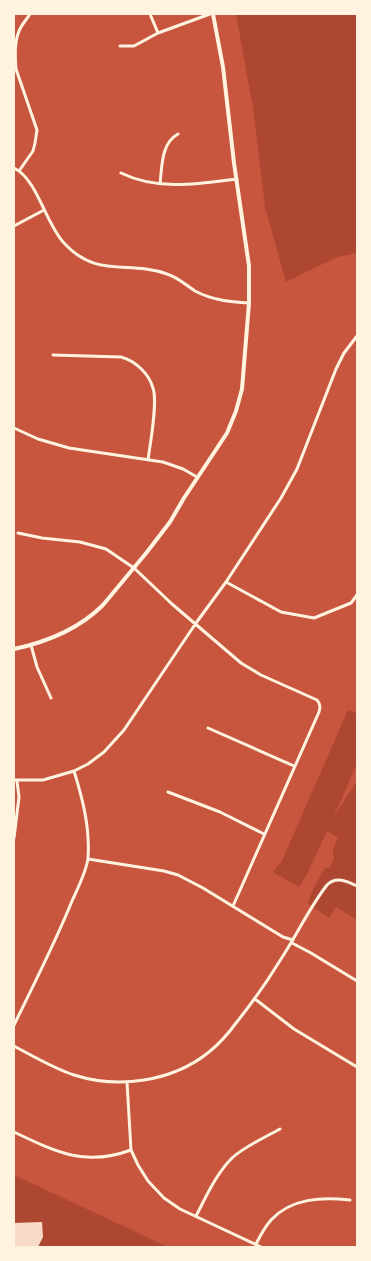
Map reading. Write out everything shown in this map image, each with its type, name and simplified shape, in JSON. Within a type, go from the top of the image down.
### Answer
[{"type":"main road","points":[[14,649],[31,645],[73,628],[93,615],[103,605],[163,533],[227,433],[236,411],[243,381],[249,303],[248,258],[223,67],[212,14]]},
{"type":"street","points":[[19,171],[33,150],[37,130],[16,69],[15,50],[18,35],[20,28],[30,14]]},
{"type":"street","points":[[150,14],[158,33]]},
{"type":"street","points":[[120,46],[134,46],[158,33],[212,14]]},
{"type":"street","points":[[160,184],[165,150],[169,141],[178,134]]},
{"type":"street","points":[[14,168],[19,171],[32,186],[54,229],[63,242],[74,252],[88,261],[104,266],[161,272],[174,277],[196,291],[210,297],[228,301],[249,303]]},
{"type":"street","points":[[121,173],[144,181],[160,184],[184,185],[237,179]]},
{"type":"street","points":[[14,226],[44,210]]},
{"type":"street","points":[[14,838],[19,797],[15,781],[43,780],[74,771],[88,764],[104,752],[124,730],[196,623],[226,582],[281,498],[297,469],[311,437],[336,369],[344,353],[357,336]]},
{"type":"street","points":[[53,355],[121,357],[132,361],[144,372],[150,380],[154,394],[148,460]]},
{"type":"street","points":[[14,428],[38,439],[60,446],[82,451],[163,462],[183,469],[198,477]]},
{"type":"street","points":[[18,533],[42,538],[80,542],[106,549],[134,568],[172,604],[241,663],[250,669],[311,696],[319,703],[319,712],[233,906]]},
{"type":"street","points":[[226,582],[281,612],[314,618],[351,602],[357,595]]},
{"type":"street","points":[[31,645],[37,667],[51,698]]},
{"type":"street","points":[[208,728],[294,766]]},
{"type":"street","points":[[14,1025],[68,911],[88,859],[86,820],[74,771]]},
{"type":"street","points":[[168,792],[220,812],[264,834]]},
{"type":"street","points":[[88,859],[170,873],[196,884],[357,981]]},
{"type":"street","points":[[14,1046],[65,1072],[103,1081],[127,1082],[149,1079],[183,1068],[210,1052],[223,1039],[255,999],[329,882],[334,880],[346,881],[357,886]]},
{"type":"street","points":[[255,999],[294,1029],[357,1067]]},
{"type":"street","points":[[127,1082],[132,1150],[138,1165],[148,1181],[174,1206],[261,1247]]},
{"type":"street","points":[[196,1216],[216,1179],[232,1158],[280,1129]]},
{"type":"street","points":[[14,1132],[54,1151],[74,1156],[109,1156],[132,1150]]},
{"type":"street","points":[[256,1244],[271,1220],[279,1213],[296,1203],[329,1199],[350,1200]]},
{"type":"shaded area","points":[[236,14],[357,14],[357,253],[337,257],[286,282],[265,207],[253,108]]},
{"type":"shaded area","points":[[348,710],[357,713],[357,764],[333,818],[357,781],[357,920],[336,907],[329,918],[308,903],[313,889],[322,872],[325,868],[330,868],[334,858],[333,850],[338,838],[327,831],[307,874],[299,887],[273,872],[282,861]]},
{"type":"shaded area","points":[[14,1175],[168,1247],[14,1247]]},
{"type":"building","points":[[42,1222],[43,1237],[38,1247],[14,1247],[14,1223]]}]
